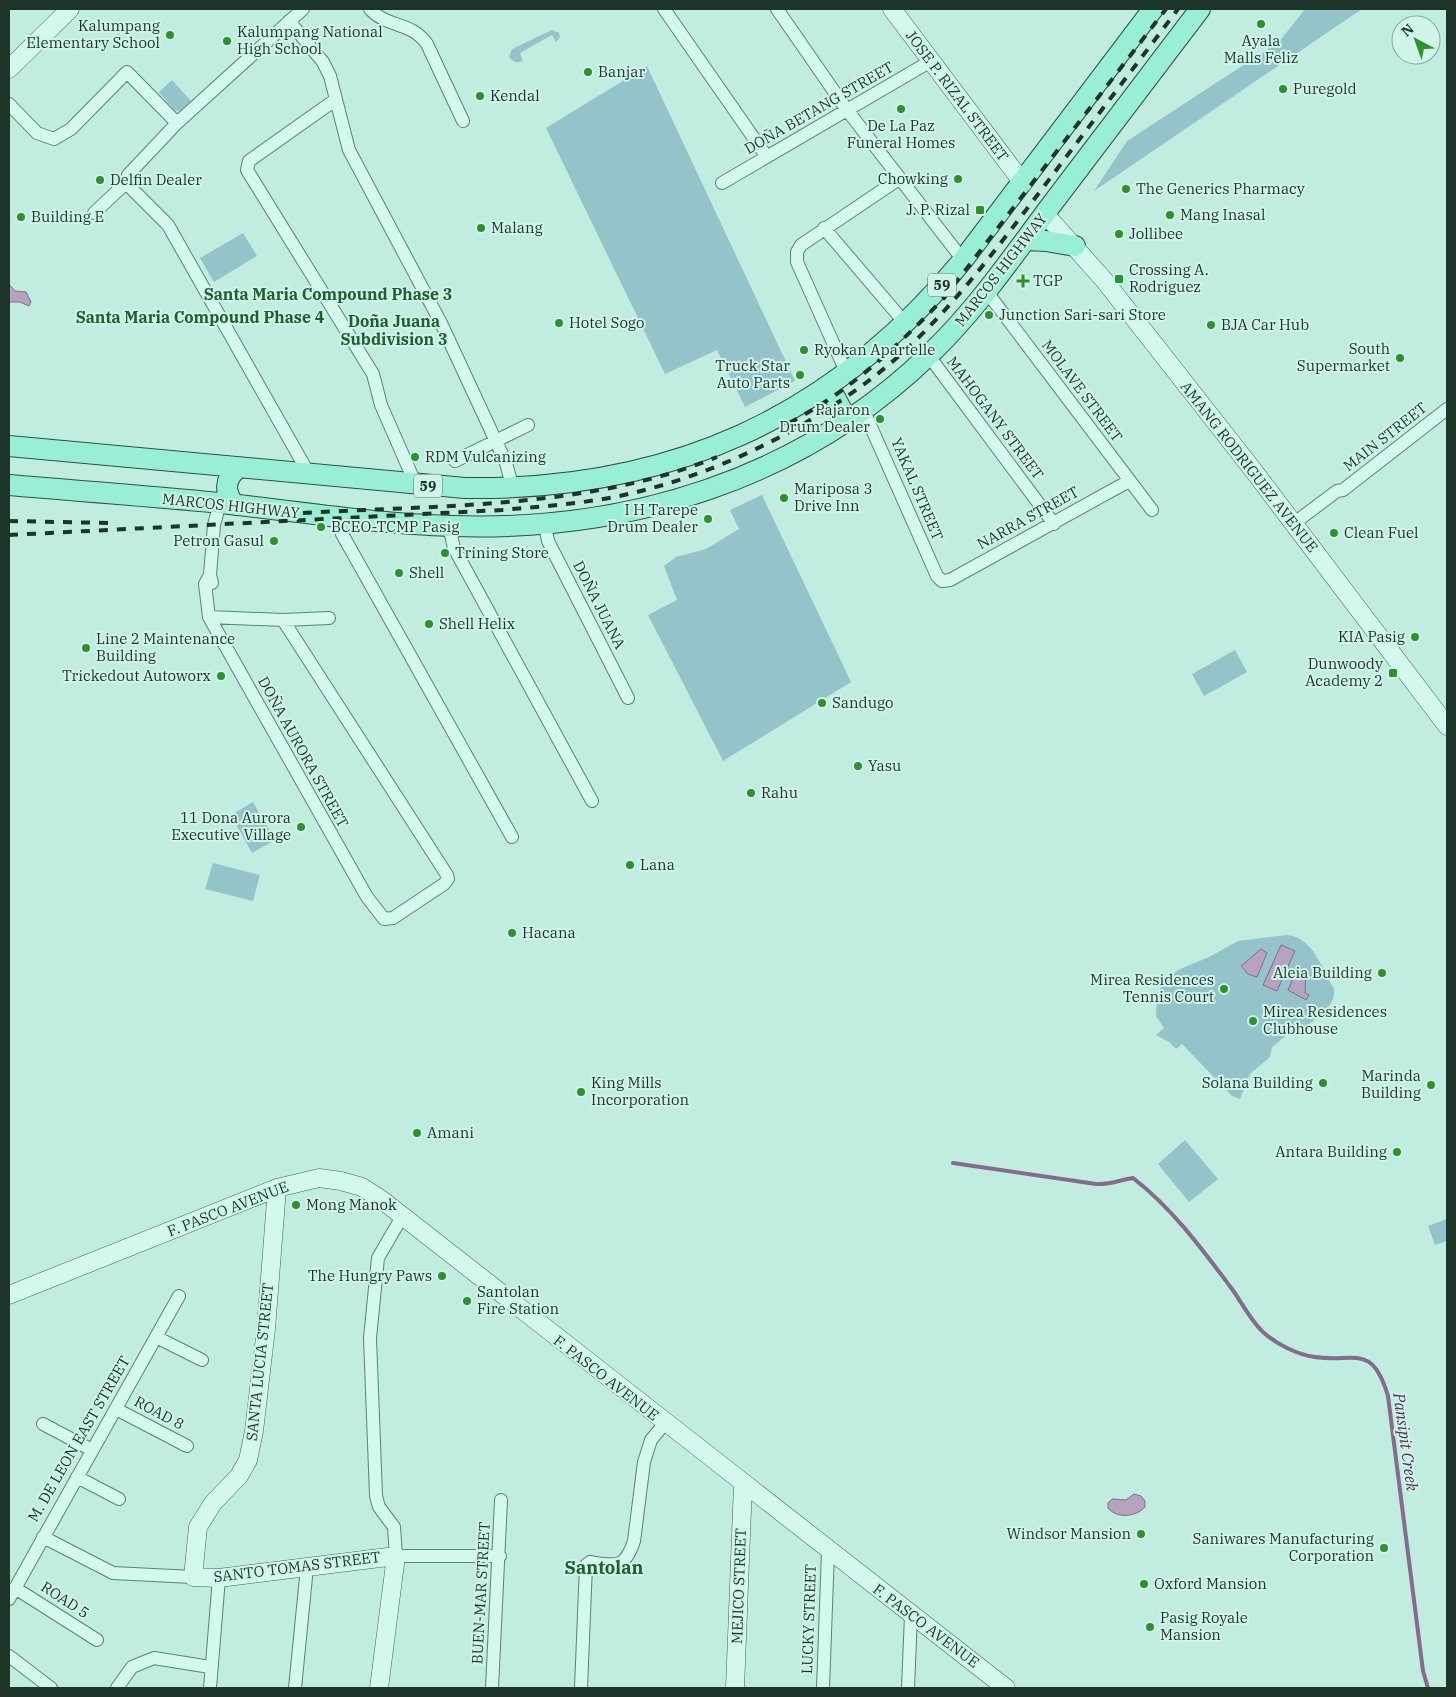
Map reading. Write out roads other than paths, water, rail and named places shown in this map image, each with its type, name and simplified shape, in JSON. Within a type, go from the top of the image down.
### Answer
[{"type":"main road","name":"59","points":[[9,446],[416,485],[514,489],[583,482],[647,470],[685,459],[746,433],[828,386],[847,374],[905,323],[939,290],[963,260],[1153,9]]},
{"type":"main road","name":"MARCOS HIGHWAY","points":[[9,485],[449,526],[545,525],[613,516],[693,496],[769,465],[855,415],[929,356],[986,292],[1200,9]]},
{"type":"main road","points":[[1026,240],[1075,246]]},
{"type":"main road","points":[[828,386],[855,415]]},
{"type":"main road","points":[[216,466],[222,484],[217,495],[222,504],[228,496],[227,485],[230,476],[238,468]]},
{"type":"street","points":[[9,69],[70,9]]},
{"type":"street","points":[[94,213],[126,183],[128,175],[177,123],[303,9]]},
{"type":"street","points":[[370,9],[387,22],[420,33],[463,121]]},
{"type":"street","points":[[664,9],[767,157]]},
{"type":"street","points":[[777,9],[846,110],[963,260]]},
{"type":"street","name":"JOSE P. RIZAL STREET","points":[[892,9],[1023,183]]},
{"type":"street","points":[[289,21],[323,62],[330,76],[349,150],[441,323],[506,463],[514,489]]},
{"type":"street","name":"DOÑA BETANG STREET","points":[[722,183],[931,61]]},
{"type":"street","points":[[9,104],[37,133],[54,139],[71,128],[127,72],[177,123]]},
{"type":"street","points":[[335,100],[249,161],[247,170],[373,374],[381,405],[416,485]]},
{"type":"street","points":[[847,374],[797,262],[797,252],[801,245],[824,228],[900,179]]},
{"type":"street","points":[[126,183],[168,225],[308,474]]},
{"type":"street","name":"AMANG RODRIGUEZ AVENUE","points":[[1045,214],[1075,246],[1248,463],[1295,528],[1447,726]]},
{"type":"street","points":[[824,228],[905,323]]},
{"type":"street","name":"MOLAVE STREET","points":[[986,292],[1152,510]]},
{"type":"street","name":"MAHOGANY STREET","points":[[929,356],[1054,524]]},
{"type":"street","name":"MAIN STREET","points":[[1295,528],[1340,497],[1343,490],[1447,409]]},
{"type":"street","name":"YAKAL STREET","points":[[855,415],[936,576],[942,580]]},
{"type":"street","points":[[455,461],[528,425]]},
{"type":"street","name":"NARRA STREET","points":[[942,580],[950,580],[1129,481]]},
{"type":"street","name":"DOÑA AURORA STREET","points":[[222,504],[214,525],[210,575],[205,584],[208,595],[209,617],[367,897],[384,919],[393,918],[444,884],[448,880],[447,875],[283,620]]},
{"type":"street","points":[[337,517],[342,534],[512,837]]},
{"type":"street","name":"DOÑA JUANA","points":[[545,525],[548,541],[628,698]]},
{"type":"street","points":[[449,526],[454,548],[592,801]]},
{"type":"street","points":[[209,617],[283,620],[329,618]]},
{"type":"street","name":"F. PASCO AVENUE","points":[[9,1295],[277,1188],[319,1178],[341,1181],[362,1187],[403,1215],[664,1423],[911,1615],[991,1682],[1006,1688]]},
{"type":"street","name":"SANTA LUCIA STREET","points":[[192,1578],[198,1527],[213,1503],[242,1472],[250,1450],[266,1329],[277,1188]]},
{"type":"street","points":[[379,1688],[396,1556],[394,1527],[379,1507],[376,1496],[370,1338],[378,1258],[403,1215]]},
{"type":"street","name":"M. DE LEON EAST STREET","points":[[12,1593],[179,1296]]},
{"type":"street","points":[[156,1338],[202,1360]]},
{"type":"street","name":"ROAD 8","points":[[116,1409],[188,1446]]},
{"type":"street","points":[[582,1688],[586,1565],[590,1562],[618,1564],[625,1561],[630,1553],[634,1541],[644,1462],[651,1440],[664,1423]]},
{"type":"street","points":[[43,1424],[92,1450]]},
{"type":"street","points":[[77,1477],[119,1499]]},
{"type":"street","name":"MEJICO STREET","points":[[735,1688],[743,1484]]},
{"type":"street","name":"BUEN-MAR STREET","points":[[492,1688],[500,1556],[501,1500]]},
{"type":"street","name":"SANTO TOMAS STREET","points":[[43,1537],[113,1573],[192,1578],[219,1578],[396,1556],[500,1556]]},
{"type":"street","name":"LUCKY STREET","points":[[823,1688],[828,1551]]},
{"type":"street","points":[[295,1688],[307,1567]]},
{"type":"street","points":[[210,1688],[210,1668],[219,1578]]},
{"type":"street","name":"ROAD 5","points":[[12,1593],[97,1640]]},
{"type":"street","points":[[908,1688],[911,1615]]},
{"type":"street","points":[[9,1656],[52,1688]]},
{"type":"street","points":[[117,1688],[132,1667],[154,1658],[210,1668]]},
{"type":"waterway","name":"Pansipit Creek","points":[[953,1163],[1096,1184],[1133,1178],[1174,1216],[1210,1259],[1254,1323],[1274,1341],[1302,1354],[1315,1357],[1360,1358],[1375,1368],[1382,1379],[1388,1396],[1423,1671],[1428,1688]]},
{"type":"railway","points":[[789,423],[832,397],[872,367],[944,298],[1166,9]]},
{"type":"railway","points":[[9,535],[502,510],[553,505],[604,499],[637,492],[668,484],[728,462],[786,434],[841,400],[892,362],[917,339],[961,292],[982,266],[1178,9]]},
{"type":"railway","points":[[303,513],[513,502],[566,495],[617,487],[668,474],[717,457]]},
{"type":"railway","points":[[9,521],[110,523]]},
{"type":"place","name":"Ayala Malls Feliz","points":[[1261,24]]},
{"type":"place","name":"Kalumpang Elementary School","points":[[170,35]]},
{"type":"place","name":"Kalumpang National High School","points":[[227,41]]},
{"type":"place","name":"Banjar","points":[[588,72]]},
{"type":"place","name":"Puregold","points":[[1283,89]]},
{"type":"place","name":"Kendal","points":[[480,96]]},
{"type":"place","name":"De La Paz Funeral Homes","points":[[901,109]]},
{"type":"place","name":"Chowking","points":[[958,179]]},
{"type":"place","name":"Delfin Dealer","points":[[100,180]]},
{"type":"place","name":"The Generics Pharmacy","points":[[1126,189]]},
{"type":"place","name":"J. P. Rizal","points":[[980,210]]},
{"type":"place","name":"Mang Inasal","points":[[1170,215]]},
{"type":"place","name":"Building E","points":[[21,217]]},
{"type":"place","name":"Malang","points":[[481,228]]},
{"type":"place","name":"Jollibee","points":[[1119,234]]},
{"type":"place","name":"Crossing A. Rodriguez","points":[[1119,279]]},
{"type":"place","name":"TGP","points":[[1023,281]]},
{"type":"place","name":"Junction Sari-sari Store","points":[[989,315]]},
{"type":"place","name":"Hotel Sogo","points":[[559,323]]},
{"type":"place","name":"BJA Car Hub","points":[[1211,325]]},
{"type":"place","name":"Ryokan Apartelle","points":[[804,350]]},
{"type":"place","name":"South Supermarket","points":[[1400,358]]},
{"type":"place","name":"Truck Star Auto Parts","points":[[800,375]]},
{"type":"place","name":"Pajaron Drum Dealer","points":[[880,419]]},
{"type":"place","name":"RDM Vulcanizing","points":[[415,457]]},
{"type":"place","name":"Mariposa 3 Drive Inn","points":[[784,498]]},
{"type":"place","name":"I H Tarepe Drum Dealer","points":[[708,519]]},
{"type":"place","name":"BCEO-TCMP Pasig","points":[[321,527]]},
{"type":"place","name":"Clean Fuel","points":[[1334,533]]},
{"type":"place","name":"Petron Gasul","points":[[274,541]]},
{"type":"place","name":"Trining Store","points":[[445,553]]},
{"type":"place","name":"Shell","points":[[399,573]]},
{"type":"place","name":"Shell Helix","points":[[429,624]]},
{"type":"place","name":"KIA Pasig","points":[[1415,637]]},
{"type":"place","name":"Line 2 Maintenance Building","points":[[86,648]]},
{"type":"place","name":"Dunwoody Academy 2","points":[[1393,673]]},
{"type":"place","name":"Trickedout Autoworx","points":[[221,676]]},
{"type":"place","name":"Sandugo","points":[[822,703]]},
{"type":"place","name":"Yasu","points":[[858,766]]},
{"type":"place","name":"Rahu","points":[[751,793]]},
{"type":"place","name":"11 Dona Aurora Executive Village","points":[[301,827]]},
{"type":"place","name":"Lana","points":[[630,865]]},
{"type":"place","name":"Hacana","points":[[512,933]]},
{"type":"place","name":"Aleia Building","points":[[1382,973]]},
{"type":"place","name":"Mirea Residences Tennis Court","points":[[1224,989]]},
{"type":"place","name":"Mirea Residences Clubhouse","points":[[1253,1021]]},
{"type":"place","name":"Solana Building","points":[[1323,1083]]},
{"type":"place","name":"Marinda Building","points":[[1431,1085]]},
{"type":"place","name":"King Mills Incorporation","points":[[581,1092]]},
{"type":"place","name":"Amani","points":[[417,1133]]},
{"type":"place","name":"Antara Building","points":[[1397,1152]]},
{"type":"place","name":"Mong Manok","points":[[296,1205]]},
{"type":"place","name":"The Hungry Paws","points":[[442,1276]]},
{"type":"place","name":"Santolan Fire Station","points":[[467,1301]]},
{"type":"place","name":"Windsor Mansion","points":[[1141,1534]]},
{"type":"place","name":"Saniwares Manufacturing Corporation","points":[[1384,1548]]},
{"type":"place","name":"Oxford Mansion","points":[[1144,1584]]},
{"type":"place","name":"Pasig Royale Mansion","points":[[1150,1627]]},
{"type":"district","name":"Santa Maria Compound Phase 3","points":[[328,294]]},
{"type":"district","name":"Santa Maria Compound Phase 4","points":[[200,317]]},
{"type":"district","name":"Doña Juana Subdivision 3","points":[[394,330]]},
{"type":"district","name":"Santolan","points":[[604,1568]]}]
